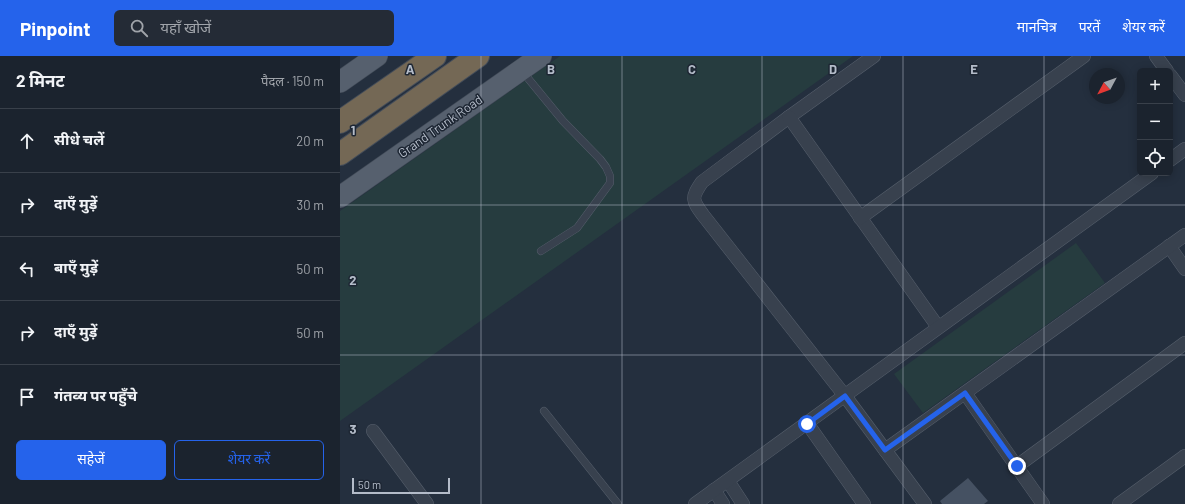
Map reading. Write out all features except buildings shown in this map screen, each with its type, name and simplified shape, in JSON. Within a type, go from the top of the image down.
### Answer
[{"type":"highway","points":[[340,122],[435,56]]},
{"type":"highway","points":[[340,154],[478,56]]},
{"type":"main road","points":[[340,82],[377,56]]},
{"type":"main road","name":"Grand Trunk Road","points":[[340,197],[541,56]]},
{"type":"street","points":[[874,56],[702,182],[694,193],[695,204],[845,396],[925,504]]},
{"type":"street","points":[[860,218],[1084,56]]},
{"type":"street","points":[[1156,56],[1165,68]]},
{"type":"street","points":[[1173,79],[1185,95]]},
{"type":"street","points":[[789,117],[938,327]]},
{"type":"street","points":[[1173,158],[1185,150]]},
{"type":"street","points":[[695,504],[1148,176]]},
{"type":"street","points":[[885,450],[1185,235]]},
{"type":"street","points":[[1169,246],[1185,268]]},
{"type":"street","points":[[1017,466],[1185,343]]},
{"type":"street","points":[[965,393],[1043,504]]},
{"type":"street","points":[[807,424],[864,504]]},
{"type":"street","points":[[374,430],[427,504]]},
{"type":"street","points":[[1119,504],[1185,456]]},
{"type":"street","points":[[728,481],[743,504]]},
{"type":"street","points":[[714,490],[723,504]]},
{"type":"lane","points":[[521,70],[562,121],[600,159],[610,176],[610,183],[577,228],[541,251]]},
{"type":"lane","points":[[544,411],[618,504]]},
{"type":"green space","points":[[560,56],[853,56],[340,421],[340,211]]},
{"type":"green space","points":[[1076,243],[1105,283],[923,413],[894,374]]},
{"type":"route","points":[[807,424],[845,396],[885,450],[965,393],[1017,466]]}]
